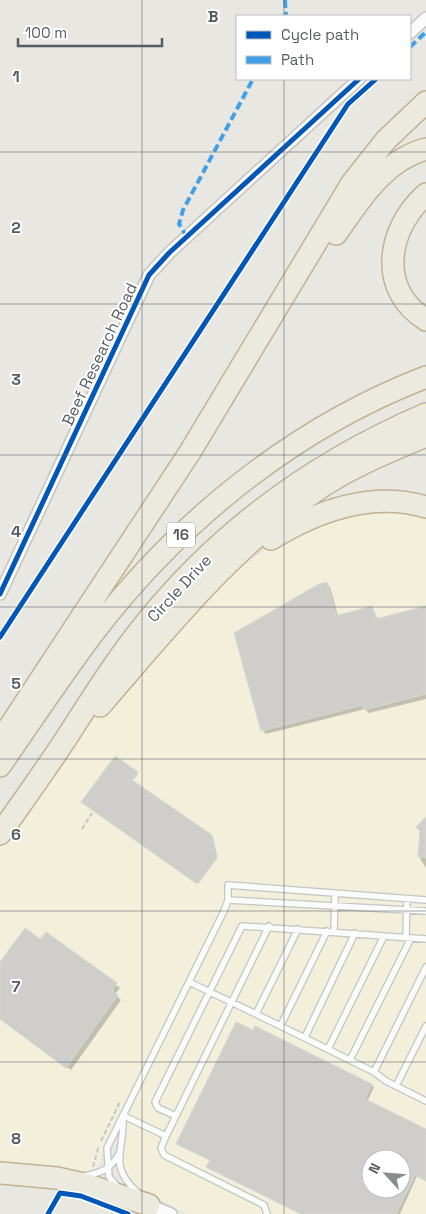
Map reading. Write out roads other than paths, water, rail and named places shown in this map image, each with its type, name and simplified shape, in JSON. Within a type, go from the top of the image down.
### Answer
[{"type":"highway","points":[[0,741],[190,452],[352,183],[386,140],[426,102]]},
{"type":"highway","points":[[190,452],[236,389],[324,252],[374,182],[389,168],[426,149]]},
{"type":"highway","points":[[426,194],[402,221],[395,244],[393,270],[400,294],[426,320]]},
{"type":"highway","name":"16","points":[[0,766],[95,631],[157,559],[186,530],[246,477],[311,433],[366,403],[426,376]]},
{"type":"highway","name":"Circle Drive","points":[[0,834],[110,670],[148,620],[194,569],[233,532],[314,471],[357,446],[426,414]]},
{"type":"highway","points":[[68,734],[85,723],[198,593],[239,553],[313,493],[365,463],[426,436]]},
{"type":"highway","points":[[198,593],[265,543],[323,514],[352,505],[376,501],[407,502],[426,507]]},
{"type":"highway","points":[[0,1173],[58,1178],[150,1204]]},
{"type":"street","points":[[411,32],[426,18]]},
{"type":"street","name":"Beef Research Road","points":[[0,594],[149,275],[169,253],[358,80]]},
{"type":"street","points":[[150,1204],[171,1214]]},
{"type":"lane","points":[[150,1204],[115,1185],[109,1177],[107,1169],[107,1148],[228,900],[228,885],[426,900]]},
{"type":"lane","points":[[281,1025],[331,931],[335,893]]},
{"type":"lane","points":[[350,1060],[408,937],[407,898]]},
{"type":"lane","points":[[228,900],[426,911]]},
{"type":"lane","points":[[176,1116],[158,1108],[156,1102],[242,926],[269,926],[426,939]]},
{"type":"lane","points":[[267,1214],[264,1205],[164,1155],[161,1148],[269,926]]},
{"type":"lane","points":[[256,1014],[298,929]]},
{"type":"lane","points":[[304,1037],[356,933]]},
{"type":"lane","points":[[328,1048],[384,936]]},
{"type":"lane","points":[[374,1072],[426,967]]},
{"type":"lane","points":[[189,982],[328,1048],[424,1100],[426,1093]]},
{"type":"lane","points":[[396,1086],[426,1026]]},
{"type":"lane","points":[[123,1117],[166,1136]]},
{"type":"lane","points":[[123,1117],[120,1152],[123,1177],[150,1204]]},
{"type":"lane","points":[[58,1178],[96,1174],[107,1169],[120,1152]]}]
